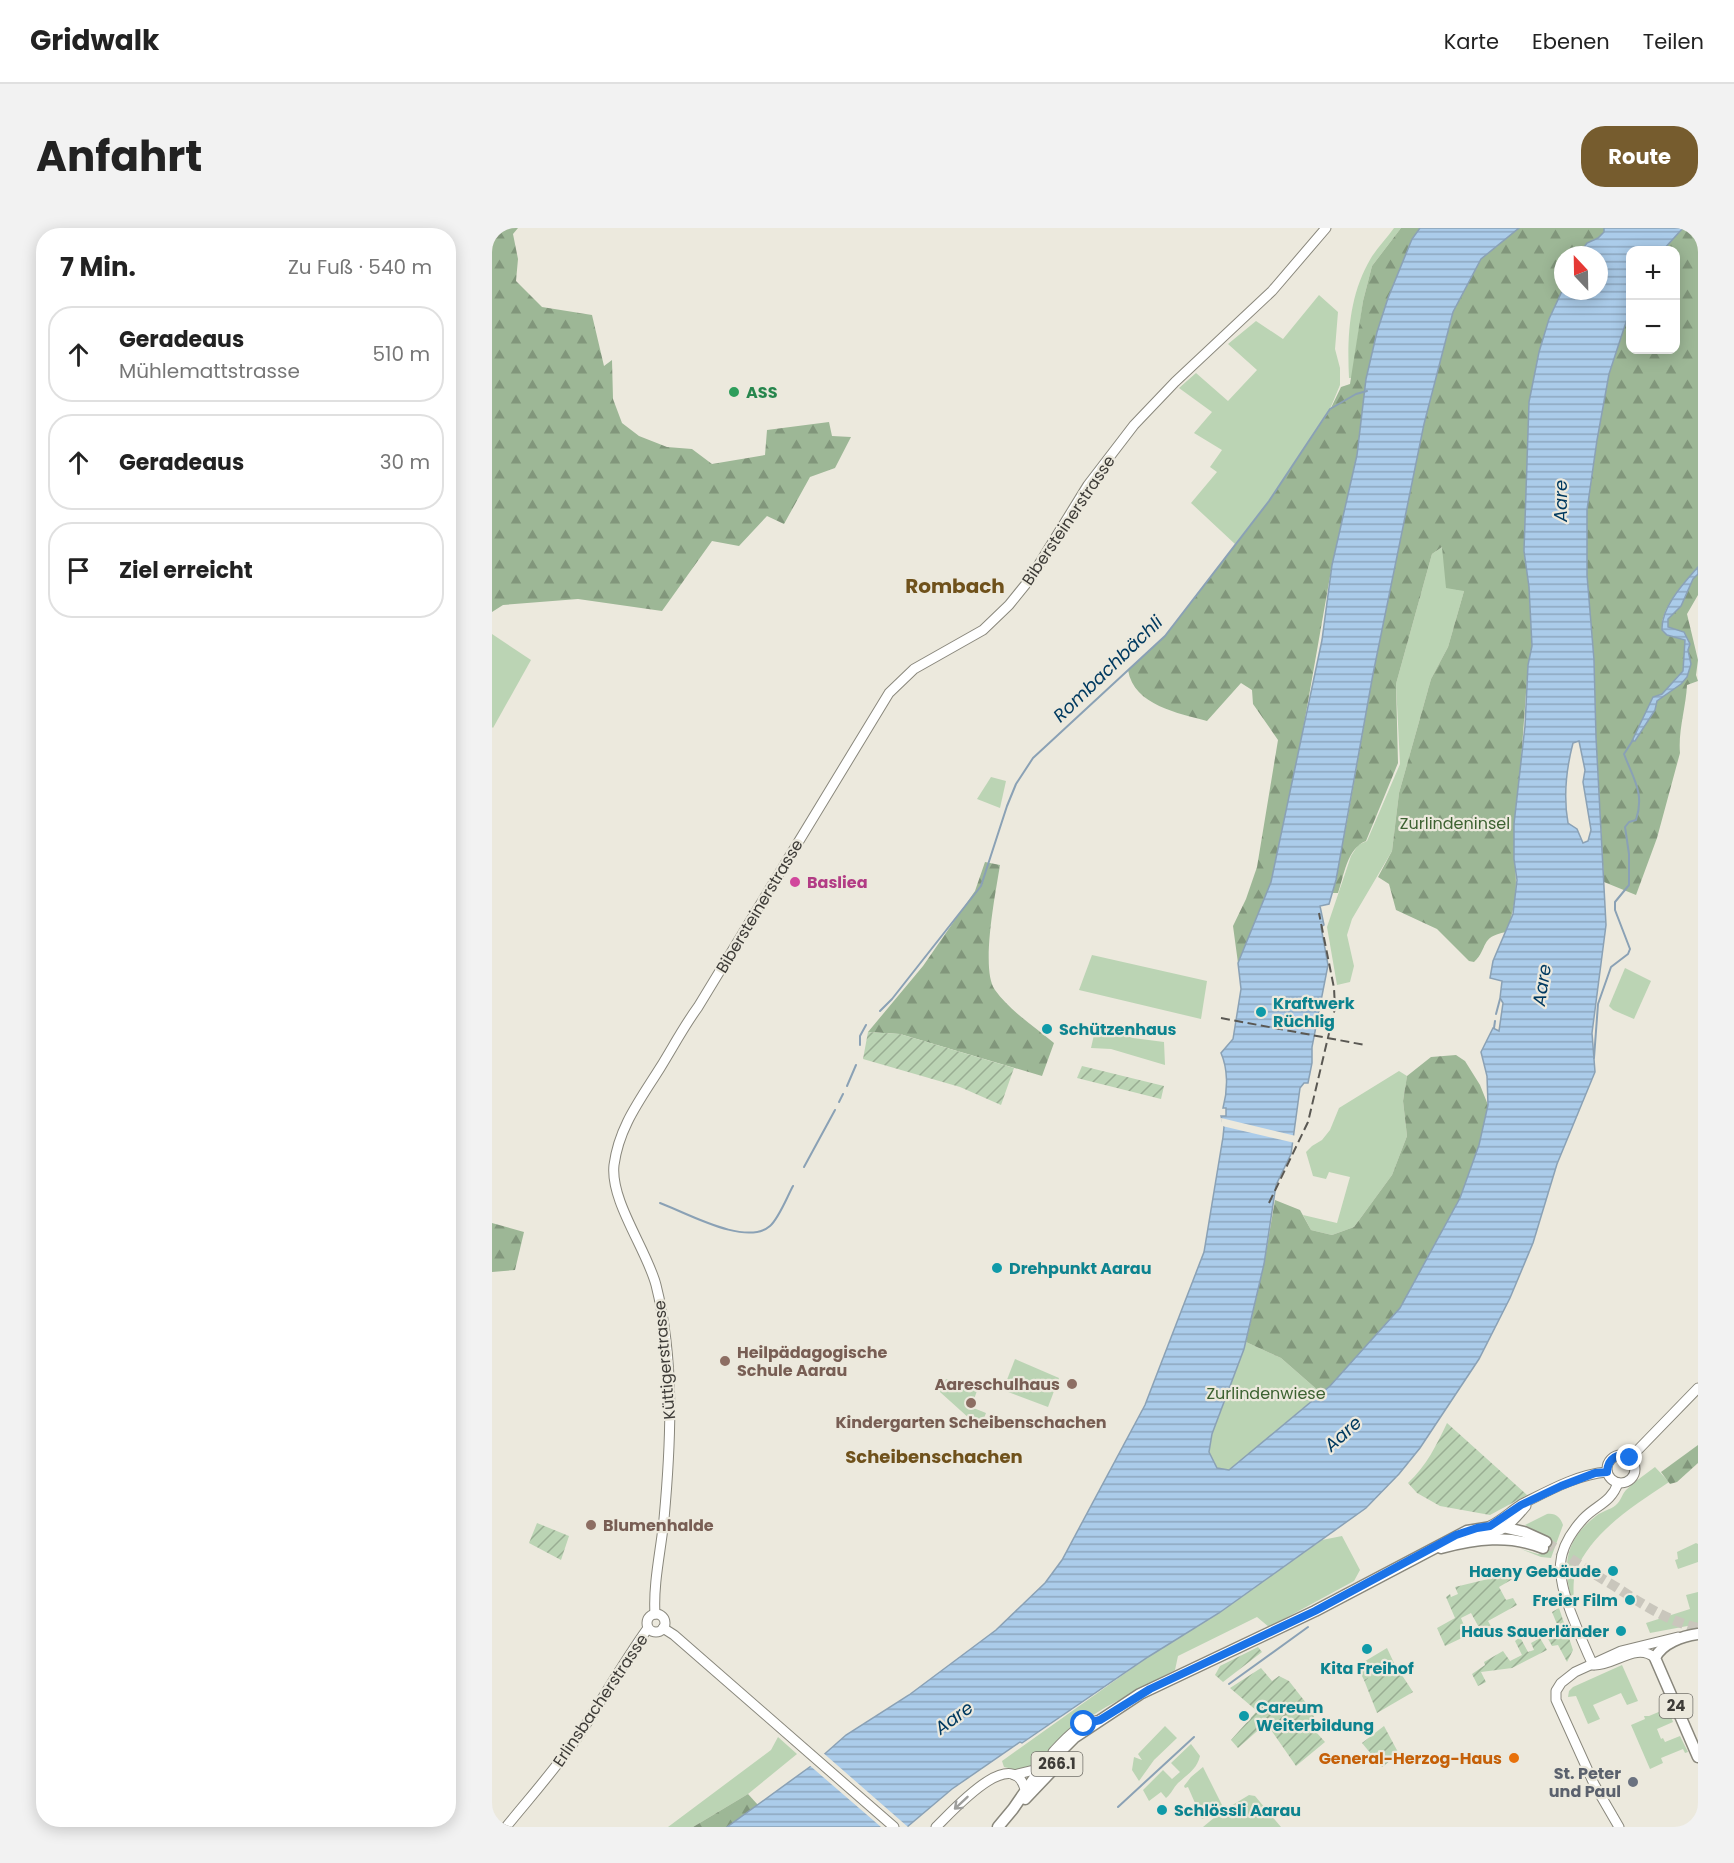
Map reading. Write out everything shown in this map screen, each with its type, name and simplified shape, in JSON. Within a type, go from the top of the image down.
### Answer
[{"type":"main road","name":"Bibersteinerstrasse","points":[[685,1024],[698,1007],[889,693],[914,669],[983,630],[1009,605],[1030,579],[1088,485],[1134,425],[1272,291],[1326,228]]},
{"type":"main road","name":"Küttigerstrasse","points":[[655,1614],[654,1603],[663,1531],[670,1435],[666,1344],[661,1304],[654,1278],[621,1203],[614,1169],[624,1127],[685,1024]]},
{"type":"main road","points":[[1630,1458],[1698,1388]]},
{"type":"main road","points":[[1624,1455],[1630,1458],[1635,1466],[1635,1474],[1626,1483],[1618,1483],[1610,1478],[1607,1472],[1609,1462],[1614,1457],[1624,1455]]},
{"type":"main road","points":[[1490,1526],[1521,1505],[1584,1476],[1607,1472]]},
{"type":"main road","points":[[1593,1665],[1563,1591],[1560,1562],[1563,1551],[1578,1526],[1589,1513],[1611,1497],[1618,1483]]},
{"type":"main road","points":[[1454,1544],[1470,1537],[1506,1528],[1533,1500]]},
{"type":"main road","points":[[998,1827],[1013,1809],[1025,1789],[1075,1737],[1150,1689],[1279,1629],[1456,1535],[1490,1526],[1524,1532],[1545,1545],[1502,1539],[1479,1539],[1428,1551]]},
{"type":"main road","points":[[655,1614],[661,1616],[664,1620],[663,1628],[656,1632],[648,1628],[648,1619],[655,1614]]},
{"type":"main road","name":"Erlinsbacherstrasse","points":[[506,1827],[580,1734],[648,1628]]},
{"type":"main road","points":[[663,1628],[674,1635],[894,1827]]},
{"type":"main road","points":[[1593,1665],[1601,1665],[1639,1652],[1646,1652],[1655,1658],[1664,1646],[1694,1634]]},
{"type":"main road","points":[[1619,1827],[1594,1784],[1557,1704],[1556,1691],[1567,1677],[1604,1658],[1633,1647],[1694,1634]]},
{"type":"main road","name":"24","points":[[1655,1658],[1698,1757]]},
{"type":"main road","name":"266.1","points":[[936,1827],[987,1780],[999,1774],[1014,1775],[1036,1769],[1078,1727],[1100,1720]]},
{"type":"main road","name":"266.1","points":[[1013,1809],[1090,1734],[1100,1720]]},
{"type":"main road","name":"266.1","points":[[1014,1775],[1023,1783],[1025,1789]]},
{"type":"green space","points":[[492,228],[518,228],[513,234],[518,259],[516,281],[542,307],[592,315],[604,366],[612,360],[613,399],[622,423],[639,436],[667,447],[692,449],[712,464],[765,455],[767,430],[829,422],[832,436],[851,437],[835,468],[810,477],[784,524],[767,516],[739,546],[712,541],[662,611],[578,599],[503,605],[492,612]]},
{"type":"green space","points":[[1394,228],[1401,228],[1372,266],[1363,301],[1352,378],[1349,378],[1349,331],[1358,286],[1371,258]]},
{"type":"green space","points":[[1401,228],[1420,228],[1412,239],[1377,332],[1366,379],[1357,455],[1332,565],[1300,747],[1271,882],[1238,963],[1233,926],[1246,899],[1257,867],[1278,740],[1253,704],[1252,690],[1241,683],[1207,721],[1171,711],[1148,700],[1132,682],[1128,670],[1165,636],[1269,501],[1330,410],[1341,387],[1350,384],[1363,301],[1372,266]]},
{"type":"green space","name":"Zurlindeninsel","points":[[1519,228],[1604,228],[1604,232],[1598,238],[1585,246],[1554,246],[1554,300],[1558,300],[1549,319],[1539,352],[1529,402],[1524,551],[1529,587],[1532,646],[1528,665],[1514,859],[1515,896],[1506,932],[1497,934],[1488,940],[1474,962],[1469,961],[1437,929],[1396,910],[1389,884],[1378,877],[1392,851],[1399,793],[1431,679],[1448,647],[1464,591],[1446,588],[1442,547],[1432,554],[1396,684],[1398,763],[1366,841],[1350,856],[1338,893],[1332,893],[1373,674],[1424,424],[1453,312],[1481,259]]},
{"type":"green space","points":[[1683,228],[1698,228],[1698,567],[1669,605],[1662,622],[1662,630],[1667,635],[1685,640],[1691,664],[1688,639],[1681,632],[1668,627],[1668,618],[1681,606],[1693,579],[1698,574],[1698,595],[1687,614],[1698,660],[1696,675],[1698,681],[1687,685],[1680,753],[1657,838],[1636,895],[1604,882],[1594,660],[1587,575],[1587,510],[1609,374],[1626,322],[1626,354],[1680,354],[1680,246],[1667,246]]},
{"type":"green space","points":[[1319,295],[1338,312],[1335,349],[1340,368],[1340,385],[1330,409],[1269,501],[1235,544],[1191,503],[1217,472],[1210,467],[1222,450],[1194,433],[1212,412],[1179,388],[1196,373],[1228,401],[1257,370],[1228,344],[1256,321],[1283,339]]},
{"type":"green space","points":[[1442,547],[1464,591],[1448,647],[1431,679],[1399,793],[1392,851],[1352,919],[1347,935],[1354,966],[1350,982],[1337,985],[1327,927],[1351,856],[1358,845],[1367,841],[1400,764],[1396,684],[1432,554]]},
{"type":"green space","points":[[492,634],[531,660],[493,728],[492,727]]},
{"type":"green space","points":[[991,777],[1006,781],[1000,808],[977,799]]},
{"type":"green space","points":[[985,862],[1000,865],[990,930],[991,980],[995,990],[1008,1005],[1054,1043],[1042,1076],[900,1034],[868,1032],[923,966],[975,891]]},
{"type":"green space","points":[[1092,955],[1207,981],[1201,1019],[1079,990]]},
{"type":"green space","points":[[1625,968],[1651,981],[1634,1019],[1609,1006]]},
{"type":"green space","points":[[1096,1026],[1133,1038],[1164,1042],[1165,1065],[1111,1049],[1091,1048]]},
{"type":"green space","points":[[868,1032],[900,1034],[1014,1068],[1001,1105],[960,1087],[863,1059]]},
{"type":"green space","points":[[1456,1055],[1465,1061],[1480,1085],[1488,1105],[1479,1145],[1460,1198],[1400,1308],[1330,1386],[1321,1393],[1281,1358],[1246,1342],[1264,1264],[1275,1200],[1300,1210],[1311,1230],[1332,1235],[1354,1227],[1392,1175],[1407,1136],[1403,1101],[1407,1076],[1431,1057]]},
{"type":"green space","points":[[1082,1066],[1164,1086],[1161,1099],[1077,1078]]},
{"type":"green space","points":[[1399,1071],[1407,1076],[1403,1101],[1407,1136],[1392,1175],[1354,1227],[1332,1235],[1311,1230],[1303,1215],[1337,1223],[1350,1177],[1329,1172],[1326,1179],[1313,1176],[1306,1152],[1322,1140],[1330,1130],[1339,1108]]},
{"type":"green space","points":[[492,1223],[524,1232],[515,1270],[492,1272]]},
{"type":"green space","name":"Zurlindenwiese","points":[[1246,1342],[1281,1358],[1321,1393],[1229,1471],[1217,1468],[1209,1452],[1212,1434]]},
{"type":"green space","points":[[1015,1359],[1059,1378],[1048,1407],[1003,1390]]},
{"type":"green space","points":[[946,1379],[977,1391],[971,1407],[986,1413],[980,1428],[940,1392]]},
{"type":"green space","points":[[1447,1423],[1527,1495],[1490,1515],[1440,1506],[1417,1493],[1408,1483],[1426,1462]]},
{"type":"green space","points":[[1698,1445],[1698,1463],[1677,1482],[1670,1484],[1661,1472]]},
{"type":"green space","points":[[1655,1467],[1669,1482],[1616,1520],[1592,1543],[1576,1571],[1574,1608],[1567,1569],[1571,1547],[1576,1536],[1596,1516],[1616,1505],[1626,1490]]},
{"type":"green space","points":[[1547,1514],[1557,1516],[1563,1525],[1551,1558],[1541,1557],[1521,1549],[1542,1553],[1549,1538],[1525,1525]]},
{"type":"green space","points":[[537,1523],[569,1536],[561,1560],[529,1543]]},
{"type":"green space","points":[[1342,1536],[1360,1570],[1354,1581],[1269,1627],[1257,1617],[1178,1656],[1175,1670],[1085,1720],[1036,1765],[1021,1771],[1004,1767],[1002,1761],[1148,1657],[1219,1613],[1322,1540]]},
{"type":"green space","points":[[1698,1544],[1698,1562],[1678,1569],[1675,1560],[1678,1559],[1677,1552]]},
{"type":"green space","points":[[1513,1573],[1516,1577],[1499,1587],[1506,1600],[1513,1598],[1517,1605],[1488,1621],[1492,1628],[1482,1633],[1471,1613],[1461,1618],[1468,1635],[1445,1646],[1437,1628],[1455,1618],[1446,1597],[1450,1594],[1451,1597],[1458,1594],[1455,1587]]},
{"type":"green space","points":[[1698,1592],[1698,1624],[1650,1633],[1646,1623],[1690,1609],[1686,1595]]},
{"type":"green space","points":[[1559,1608],[1573,1650],[1567,1662],[1558,1645],[1552,1646],[1546,1635],[1559,1629],[1552,1612]]},
{"type":"green space","points":[[1520,1637],[1528,1652],[1534,1650],[1531,1643],[1540,1638],[1547,1650],[1512,1668],[1481,1672],[1486,1682],[1478,1686],[1472,1674],[1485,1665],[1484,1662],[1503,1651],[1510,1661],[1522,1655],[1515,1641]]},
{"type":"green space","points":[[1258,1647],[1262,1652],[1223,1682],[1215,1675],[1220,1666]]},
{"type":"green space","points":[[1387,1648],[1394,1663],[1364,1680],[1357,1666]]},
{"type":"green space","points":[[1394,1663],[1413,1692],[1377,1713],[1364,1680]]},
{"type":"green space","points":[[1622,1665],[1638,1701],[1627,1705],[1621,1693],[1593,1705],[1600,1719],[1588,1724],[1576,1696],[1568,1697],[1569,1691],[1573,1687]]},
{"type":"green space","points":[[1261,1668],[1272,1681],[1279,1676],[1289,1681],[1310,1708],[1314,1717],[1308,1723],[1325,1742],[1296,1766],[1269,1727],[1266,1729],[1263,1726],[1238,1748],[1231,1740],[1257,1711],[1230,1688]]},
{"type":"green space","points":[[1667,1706],[1673,1722],[1657,1729],[1661,1739],[1663,1738],[1665,1742],[1680,1736],[1688,1752],[1685,1753],[1683,1749],[1661,1758],[1663,1763],[1650,1769],[1631,1725],[1645,1719],[1644,1716],[1661,1711]]},
{"type":"green space","points":[[1165,1726],[1177,1738],[1154,1760],[1139,1781],[1132,1770],[1134,1757],[1142,1760],[1138,1754]]},
{"type":"green space","points":[[1384,1726],[1399,1754],[1382,1767],[1362,1743]]},
{"type":"green space","points":[[778,1737],[797,1754],[748,1794],[693,1827],[668,1827],[771,1750]]},
{"type":"green space","points":[[1191,1744],[1200,1756],[1194,1768],[1166,1798],[1161,1792],[1149,1801],[1143,1790],[1163,1770],[1172,1779],[1180,1772],[1171,1763]]},
{"type":"green space","points":[[1203,1767],[1224,1809],[1202,1819],[1188,1787],[1184,1786]]},
{"type":"green space","points":[[748,1794],[758,1805],[727,1827],[693,1827]]},
{"type":"green space","points":[[1249,1795],[1255,1796],[1281,1827],[1203,1827],[1221,1812]]},
{"type":"water","name":"Aare","points":[[1420,228],[1519,228],[1481,259],[1453,312],[1424,424],[1373,674],[1336,880],[1329,904],[1320,906],[1324,925],[1321,927],[1328,965],[1312,1047],[1312,1063],[1308,1083],[1304,1083],[1300,1088],[1291,1154],[1276,1185],[1264,1264],[1244,1349],[1212,1434],[1209,1452],[1217,1468],[1229,1470],[1330,1386],[1400,1308],[1460,1198],[1479,1145],[1488,1105],[1487,1076],[1481,1052],[1493,1028],[1499,1031],[1503,1003],[1500,998],[1502,981],[1490,978],[1493,961],[1513,914],[1517,880],[1514,859],[1514,824],[1525,726],[1528,665],[1532,646],[1529,587],[1524,551],[1529,402],[1539,352],[1549,319],[1558,300],[1608,300],[1608,246],[1585,246],[1598,238],[1604,232],[1604,228],[1683,228],[1667,246],[1626,246],[1626,322],[1609,374],[1587,510],[1587,575],[1594,660],[1606,925],[1592,1033],[1595,1072],[1557,1164],[1533,1243],[1510,1298],[1479,1359],[1420,1448],[1366,1508],[1219,1613],[1148,1657],[952,1789],[907,1827],[727,1827],[811,1766],[846,1735],[909,1695],[996,1630],[1045,1583],[1062,1560],[1145,1405],[1204,1252],[1223,1137],[1224,1127],[1221,1116],[1226,1116],[1226,1108],[1223,1108],[1226,1073],[1221,1053],[1233,1039],[1241,989],[1238,963],[1271,882],[1322,640],[1332,565],[1357,455],[1366,379],[1388,298],[1412,239]],"holes":[[[1579,741],[1585,770],[1583,782],[1591,830],[1588,841],[1583,843],[1577,829],[1568,823],[1566,802],[1567,773],[1573,743]]]},
{"type":"water","points":[[1698,567],[1698,574],[1693,579],[1681,606],[1668,619],[1668,627],[1684,632],[1690,644],[1688,650],[1691,664],[1687,677],[1657,701],[1655,710],[1635,741],[1632,741],[1653,697],[1662,694],[1683,671],[1685,640],[1667,635],[1662,630],[1663,621],[1674,596]]},
{"type":"pier","points":[[1221,1118],[1296,1136],[1295,1143],[1222,1126]]},
{"type":"pier","points":[[821,1751],[908,1827],[881,1827],[808,1764]]},
{"type":"waterway","name":"Rombachbächli","points":[[880,1011],[981,886],[1007,806],[1016,784],[1033,758],[1165,636],[1269,501],[1330,409],[1356,394],[1367,391]]},
{"type":"waterway","points":[[1594,1058],[1598,1004],[1611,967],[1628,954],[1630,949],[1615,910],[1615,902],[1629,885],[1629,854],[1625,827],[1629,822],[1636,820],[1639,802],[1637,786],[1624,754],[1633,740]]},
{"type":"waterway","points":[[1496,1014],[1500,999]]},
{"type":"waterway","points":[[1494,1028],[1495,1021]]},
{"type":"waterway","name":"Rombachbächli","points":[[860,1045],[860,1036],[866,1025]]},
{"type":"waterway","name":"Rombachbächli","points":[[847,1086],[856,1065]]},
{"type":"waterway","name":"Rombachbächli","points":[[839,1102],[843,1094]]},
{"type":"waterway","name":"Rombachbächli","points":[[804,1167],[835,1110]]},
{"type":"waterway","name":"Rombachbächli","points":[[660,1203],[715,1226],[746,1233],[770,1226],[780,1213],[793,1186]]},
{"type":"waterway","points":[[1229,1684],[1308,1627]]},
{"type":"waterway","points":[[1118,1807],[1194,1737]]},
{"type":"tunnel","points":[[1546,1542],[1655,1611],[1698,1628]]},
{"type":"railway","points":[[1269,1203],[1308,1122],[1335,1008],[1334,988],[1319,913]]},
{"type":"railway","points":[[1221,1018],[1365,1045]]},
{"type":"place","name":"ASS","points":[[734,392]]},
{"type":"place","name":"Basliea","points":[[795,882]]},
{"type":"place","name":"Kraftwerk Rüchlig","points":[[1261,1012]]},
{"type":"place","name":"Schützenhaus","points":[[1047,1029]]},
{"type":"place","name":"Drehpunkt Aarau","points":[[997,1268]]},
{"type":"place","name":"Heilpädagogische Schule Aarau","points":[[725,1361]]},
{"type":"place","name":"Aareschulhaus","points":[[1072,1384]]},
{"type":"place","name":"Kindergarten Scheibenschachen","points":[[971,1403]]},
{"type":"place","name":"Blumenhalde","points":[[591,1525]]},
{"type":"place","name":"Haeny Gebäude","points":[[1613,1571]]},
{"type":"place","name":"Freier Film","points":[[1630,1600]]},
{"type":"place","name":"Haus Sauerländer","points":[[1621,1631]]},
{"type":"place","name":"Kita Freihof","points":[[1367,1649]]},
{"type":"place","name":"Careum Weiterbildung","points":[[1244,1716]]},
{"type":"place","name":"General-Herzog-Haus","points":[[1514,1758]]},
{"type":"place","name":"St. Peter und Paul","points":[[1633,1782]]},
{"type":"place","name":"Schlössli Aarau","points":[[1162,1810]]},
{"type":"district","name":"Rombach","points":[[955,586]]},
{"type":"district","name":"Scheibenschachen","points":[[934,1457]]},
{"type":"route","points":[[1084,1724],[1100,1720],[1150,1689],[1315,1611],[1456,1535],[1490,1526],[1521,1505],[1584,1476],[1607,1472],[1609,1462],[1614,1457],[1624,1455],[1630,1458]]}]
